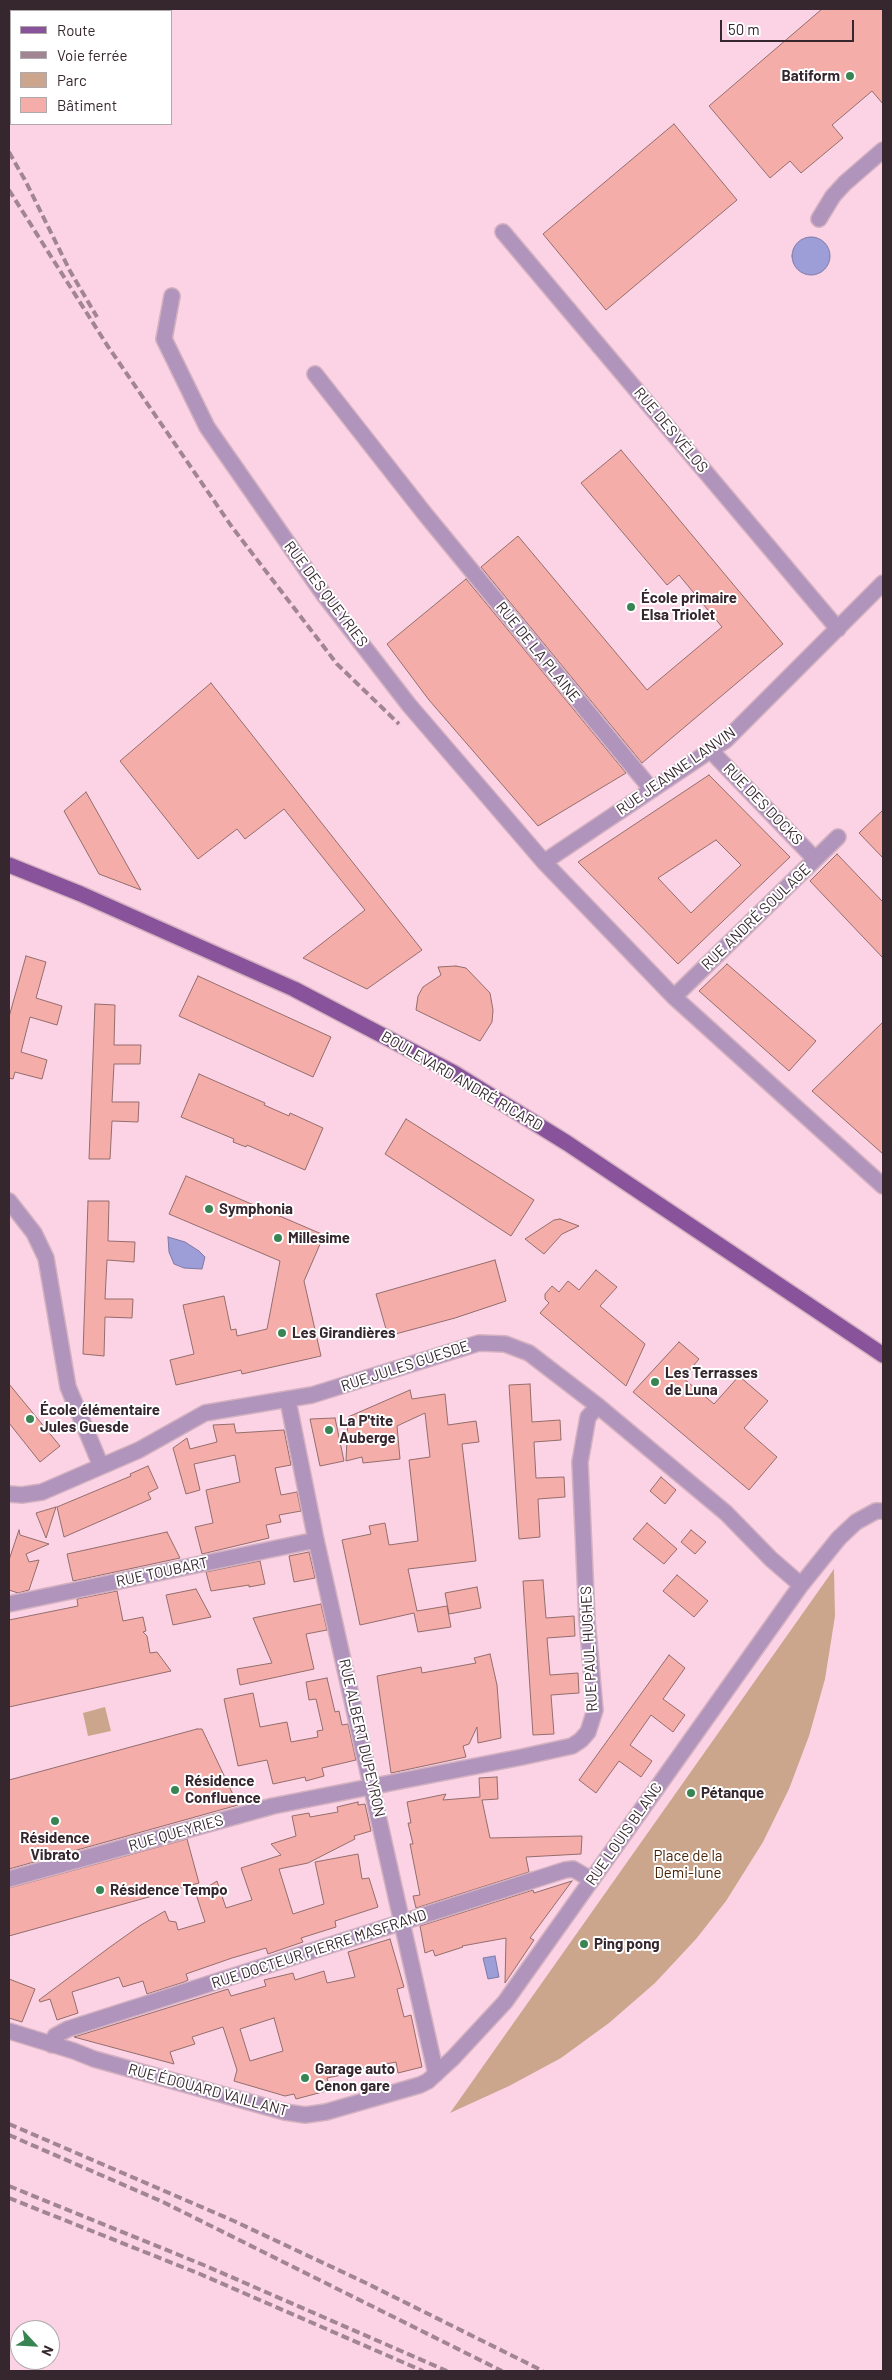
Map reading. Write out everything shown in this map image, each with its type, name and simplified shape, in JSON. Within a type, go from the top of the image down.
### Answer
[{"type":"main road","name":"BOULEVARD ANDRÉ RICARD","points":[[9,865],[81,894],[294,989],[454,1073],[567,1143],[883,1355]]},
{"type":"street","points":[[819,219],[824,208],[839,189],[883,150]]},
{"type":"street","name":"RUE DES VÉLOS","points":[[503,232],[838,629]]},
{"type":"street","name":"RUE DES QUEYRIES","points":[[172,296],[164,338],[206,427],[342,618],[410,705],[544,862],[674,997],[883,1186]]},
{"type":"street","name":"RUE DE LA PLAINE","points":[[315,374],[425,514],[652,790]]},
{"type":"street","name":"RUE JEANNE LANVIN","points":[[544,862],[726,740],[883,583]]},
{"type":"street","name":"RUE DES DOCKS","points":[[710,750],[816,859]]},
{"type":"street","name":"RUE ANDRÉ SOULAGE","points":[[674,997],[838,837]]},
{"type":"street","points":[[9,1201],[34,1233],[46,1258],[68,1387],[101,1466]]},
{"type":"street","name":"RUE JULES GUESDE","points":[[9,1494],[22,1495],[42,1492],[139,1450],[206,1413],[288,1401],[332,1390],[479,1343],[505,1344],[529,1353],[598,1406],[726,1513],[771,1559],[801,1585]]},
{"type":"street","name":"RUE ALBERT DUPEYRON","points":[[288,1401],[316,1540],[436,2074]]},
{"type":"street","name":"RUE PAUL HUGHES","points":[[373,1787],[572,1746],[588,1732],[595,1710],[587,1620],[580,1462],[588,1417],[598,1406]]},
{"type":"street","points":[[801,1585],[839,1538],[856,1522],[876,1512],[883,1511]]},
{"type":"street","name":"RUE TOUBART","points":[[9,1604],[316,1540]]},
{"type":"street","name":"RUE LOUIS BLANC","points":[[436,2074],[505,2002],[801,1585]]},
{"type":"street","name":"RUE QUEYRIES","points":[[9,1879],[273,1806],[373,1787]]},
{"type":"street","name":"RUE DOCTEUR PIERRE MASFRAND","points":[[52,2045],[55,2036],[68,2029],[565,1870],[573,1869],[592,1880]]},
{"type":"street","name":"RUE ÉDOUARD VAILLANT","points":[[9,2031],[102,2062],[286,2112],[305,2115],[326,2112],[420,2086],[436,2074]]},
{"type":"green space","name":"Place de la Demi-lune","points":[[834,1569],[835,1616],[825,1679],[809,1736],[789,1789],[763,1842],[726,1901],[696,1939],[655,1983],[609,2023],[561,2058],[509,2086],[450,2113]]},
{"type":"green space","points":[[105,1707],[111,1731],[88,1736],[83,1713]]},
{"type":"water","points":[[811,237],[825,242],[830,256],[825,270],[811,275],[797,270],[792,256],[797,242]]},
{"type":"water","points":[[168,1237],[185,1242],[199,1251],[205,1257],[202,1269],[184,1268],[174,1264],[169,1252]]},
{"type":"water","points":[[495,1956],[499,1977],[488,1979],[483,1958]]},
{"type":"building","points":[[822,9],[883,9],[883,104],[872,91],[832,125],[843,138],[801,173],[790,161],[770,178],[709,106]]},
{"type":"building","points":[[674,124],[737,200],[606,310],[543,234]]},
{"type":"building","name":"École primaire Elsa Triolet","points":[[621,450],[783,644],[642,763],[481,567],[518,536],[647,690],[722,627],[679,575],[667,585],[581,483]]},
{"type":"building","points":[[466,579],[626,773],[538,826],[429,700],[387,644]]},
{"type":"building","points":[[211,683],[422,950],[367,989],[303,958],[365,910],[284,809],[245,839],[237,829],[198,859],[120,761]]},
{"type":"building","points":[[709,775],[790,857],[678,964],[578,862]],"holes":[[[716,840],[741,865],[691,913],[658,878]]]},
{"type":"building","points":[[86,792],[141,890],[99,874],[64,811]]},
{"type":"building","points":[[883,810],[883,858],[859,833]]},
{"type":"building","points":[[837,854],[883,902],[883,958],[810,881]]},
{"type":"building","points":[[26,956],[46,962],[36,998],[62,1006],[57,1025],[30,1017],[21,1052],[47,1060],[42,1079],[15,1072],[13,1079],[9,1078],[9,1017]]},
{"type":"building","points":[[727,964],[816,1041],[789,1071],[699,991]]},
{"type":"building","points":[[456,966],[466,968],[490,993],[493,1010],[492,1022],[480,1041],[416,1010],[418,996],[423,987],[441,975],[438,967]]},
{"type":"building","points":[[198,976],[331,1037],[313,1077],[179,1016]]},
{"type":"building","points":[[95,1004],[115,1005],[114,1045],[141,1045],[140,1064],[114,1064],[112,1102],[139,1102],[138,1122],[112,1121],[110,1159],[89,1159]]},
{"type":"building","points":[[883,1022],[883,1154],[812,1091]]},
{"type":"building","points":[[199,1074],[265,1103],[264,1105],[289,1116],[290,1113],[323,1128],[305,1170],[247,1145],[246,1147],[233,1142],[234,1139],[181,1117]]},
{"type":"building","points":[[406,1119],[534,1200],[511,1236],[385,1154]]},
{"type":"building","points":[[186,1176],[324,1235],[304,1281],[321,1356],[242,1374],[241,1370],[176,1385],[170,1360],[194,1354],[183,1305],[224,1296],[231,1330],[236,1329],[237,1336],[267,1329],[280,1261],[169,1214]]},
{"type":"building","points":[[88,1201],[109,1201],[108,1241],[135,1242],[134,1262],[107,1260],[105,1299],[133,1299],[132,1318],[105,1317],[104,1356],[83,1354]]},
{"type":"building","points":[[560,1219],[579,1226],[562,1234],[544,1254],[525,1239],[554,1220]]},
{"type":"building","points":[[495,1260],[506,1301],[455,1318],[388,1336],[376,1294]]},
{"type":"building","points":[[596,1270],[617,1287],[600,1306],[645,1344],[626,1386],[540,1313],[549,1303],[545,1299],[545,1294],[552,1286],[559,1292],[568,1281],[579,1290]]},
{"type":"building","points":[[679,1342],[699,1359],[683,1378],[714,1404],[739,1376],[768,1401],[744,1428],[777,1457],[749,1490],[633,1392]]},
{"type":"building","points":[[9,1384],[60,1446],[40,1462],[9,1423]]},
{"type":"building","points":[[530,1384],[532,1422],[560,1420],[561,1440],[534,1442],[536,1478],[564,1477],[565,1497],[538,1499],[540,1537],[519,1539],[509,1385]]},
{"type":"building","points":[[410,1390],[412,1399],[445,1394],[448,1425],[476,1421],[479,1442],[462,1444],[476,1561],[408,1569],[417,1611],[447,1606],[451,1627],[418,1632],[414,1613],[360,1625],[342,1540],[371,1534],[369,1526],[385,1523],[389,1545],[418,1541],[409,1460],[430,1457],[425,1413],[397,1426],[400,1459],[363,1463],[362,1457],[346,1461],[348,1417]]},
{"type":"building","points":[[335,1418],[344,1461],[320,1466],[310,1419]]},
{"type":"building","points":[[234,1424],[236,1433],[284,1430],[291,1465],[275,1468],[281,1495],[297,1492],[301,1511],[279,1515],[281,1522],[266,1525],[269,1538],[202,1554],[195,1527],[213,1523],[206,1490],[240,1482],[235,1455],[194,1464],[200,1490],[186,1494],[173,1448],[187,1438],[190,1449],[217,1442],[213,1425]]},
{"type":"building","points":[[148,1466],[158,1488],[148,1493],[151,1499],[64,1537],[57,1507],[131,1476],[130,1474]]},
{"type":"building","points":[[661,1477],[676,1490],[665,1504],[650,1491]]},
{"type":"building","points":[[56,1507],[46,1538],[36,1513]]},
{"type":"building","points":[[647,1523],[677,1549],[664,1564],[633,1539]]},
{"type":"building","points":[[19,1530],[20,1535],[49,1544],[26,1554],[29,1562],[39,1560],[29,1590],[18,1593],[9,1590],[9,1560]]},
{"type":"building","points":[[691,1530],[706,1542],[695,1554],[681,1542]]},
{"type":"building","points":[[167,1532],[180,1558],[73,1581],[67,1554]]},
{"type":"building","points":[[309,1552],[315,1578],[294,1582],[289,1556]]},
{"type":"building","points":[[260,1561],[265,1584],[211,1591],[206,1572]]},
{"type":"building","points":[[677,1575],[708,1601],[694,1617],[663,1591]]},
{"type":"building","points":[[543,1580],[546,1618],[574,1616],[575,1636],[547,1638],[550,1675],[578,1673],[579,1693],[551,1695],[554,1734],[533,1735],[523,1581]]},
{"type":"building","points":[[477,1587],[481,1608],[449,1614],[445,1593]]},
{"type":"building","points":[[196,1589],[211,1617],[173,1625],[166,1595]]},
{"type":"building","points":[[117,1591],[123,1621],[143,1617],[146,1631],[143,1632],[147,1636],[150,1653],[157,1652],[171,1671],[9,1707],[9,1620],[78,1606],[77,1599]]},
{"type":"building","points":[[321,1604],[327,1630],[306,1634],[314,1669],[240,1685],[237,1669],[272,1663],[253,1618]]},
{"type":"building","points":[[490,1654],[497,1685],[501,1738],[478,1743],[477,1727],[469,1744],[463,1746],[466,1757],[391,1773],[377,1676],[421,1667],[422,1673],[476,1663],[474,1658]]},
{"type":"building","points":[[669,1655],[685,1668],[663,1699],[685,1715],[673,1732],[651,1715],[630,1745],[652,1761],[641,1777],[619,1761],[596,1793],[579,1780]]},
{"type":"building","points":[[327,1678],[335,1712],[339,1711],[342,1725],[348,1724],[356,1760],[322,1768],[324,1776],[306,1781],[305,1777],[273,1784],[267,1760],[238,1766],[224,1699],[253,1693],[260,1727],[287,1722],[291,1742],[318,1737],[317,1731],[323,1730],[316,1699],[309,1700],[306,1682]]},
{"type":"building","points":[[202,1729],[238,1805],[9,1869],[9,1780]]},
{"type":"building","points":[[497,1777],[498,1799],[482,1800],[490,1838],[582,1836],[581,1854],[526,1857],[529,1872],[416,1908],[413,1896],[420,1895],[410,1844],[413,1844],[408,1823],[411,1823],[407,1802],[446,1794],[443,1800],[480,1797],[479,1778]]},
{"type":"building","points":[[358,1802],[358,1805],[365,1804],[371,1831],[354,1836],[355,1839],[308,1863],[279,1869],[293,1914],[324,1904],[315,1862],[358,1854],[362,1879],[369,1878],[378,1907],[335,1921],[336,1927],[301,1938],[303,1942],[268,1954],[266,1948],[232,1958],[186,1974],[188,1980],[184,1982],[147,1994],[143,1981],[123,1987],[119,1977],[72,1992],[78,2013],[57,2020],[50,1999],[40,2002],[39,2000],[110,1947],[165,1911],[169,1921],[176,1922],[178,1930],[205,1922],[196,1894],[217,1881],[226,1908],[252,1900],[241,1868],[281,1855],[271,1844],[296,1836],[292,1816],[309,1813],[310,1817],[338,1812],[337,1807]]},
{"type":"building","name":"Résidence Tempo","points":[[187,1839],[199,1883],[9,1936],[9,1888]]},
{"type":"building","points":[[572,1881],[530,1938],[534,1940],[505,1983],[506,1938],[462,1946],[435,1956],[433,1950],[425,1953],[420,1926],[533,1890],[534,1893]]},
{"type":"building","points":[[390,1939],[404,1987],[397,1989],[404,2017],[411,2015],[422,2067],[398,2073],[396,2062],[350,2071],[351,2073],[327,2078],[330,2090],[296,2099],[294,2094],[285,2096],[234,2081],[237,2070],[223,2027],[192,2037],[195,2044],[170,2052],[174,2064],[74,2037],[228,1989],[231,1996],[266,1986],[264,1980],[293,1973],[295,1980],[324,1971],[327,1983],[355,1977],[348,1952]],"holes":[[[274,2018],[283,2051],[250,2061],[240,2029]]]},
{"type":"building","points":[[9,1979],[35,1989],[22,2022],[9,2018]]},
{"type":"railway","points":[[9,152],[70,271],[97,317]]},
{"type":"railway","points":[[9,190],[107,345],[232,527],[337,664],[399,724]]},
{"type":"railway","points":[[9,2124],[234,2221],[366,2283],[543,2371]]},
{"type":"railway","points":[[9,2135],[163,2202],[502,2371]]},
{"type":"railway","points":[[9,2186],[206,2266],[447,2371]]},
{"type":"railway","points":[[9,2198],[200,2274],[423,2371]]},
{"type":"place","name":"Batiform","points":[[850,76]]},
{"type":"place","name":"École primaire Elsa Triolet","points":[[631,607]]},
{"type":"place","name":"Symphonia","points":[[209,1209]]},
{"type":"place","name":"Millesime","points":[[278,1238]]},
{"type":"place","name":"Les Girandières","points":[[282,1333]]},
{"type":"place","name":"Les Terrasses de Luna","points":[[655,1382]]},
{"type":"place","name":"École élémentaire Jules Guesde","points":[[30,1419]]},
{"type":"place","name":"La P'tite Auberge","points":[[329,1430]]},
{"type":"place","name":"Résidence Confluence","points":[[175,1790]]},
{"type":"place","name":"Pétanque","points":[[691,1793]]},
{"type":"place","name":"Résidence Vibrato","points":[[55,1821]]},
{"type":"place","name":"Résidence Tempo","points":[[100,1890]]},
{"type":"place","name":"Ping pong","points":[[584,1944]]},
{"type":"place","name":"Garage auto Cenon gare","points":[[305,2078]]}]
